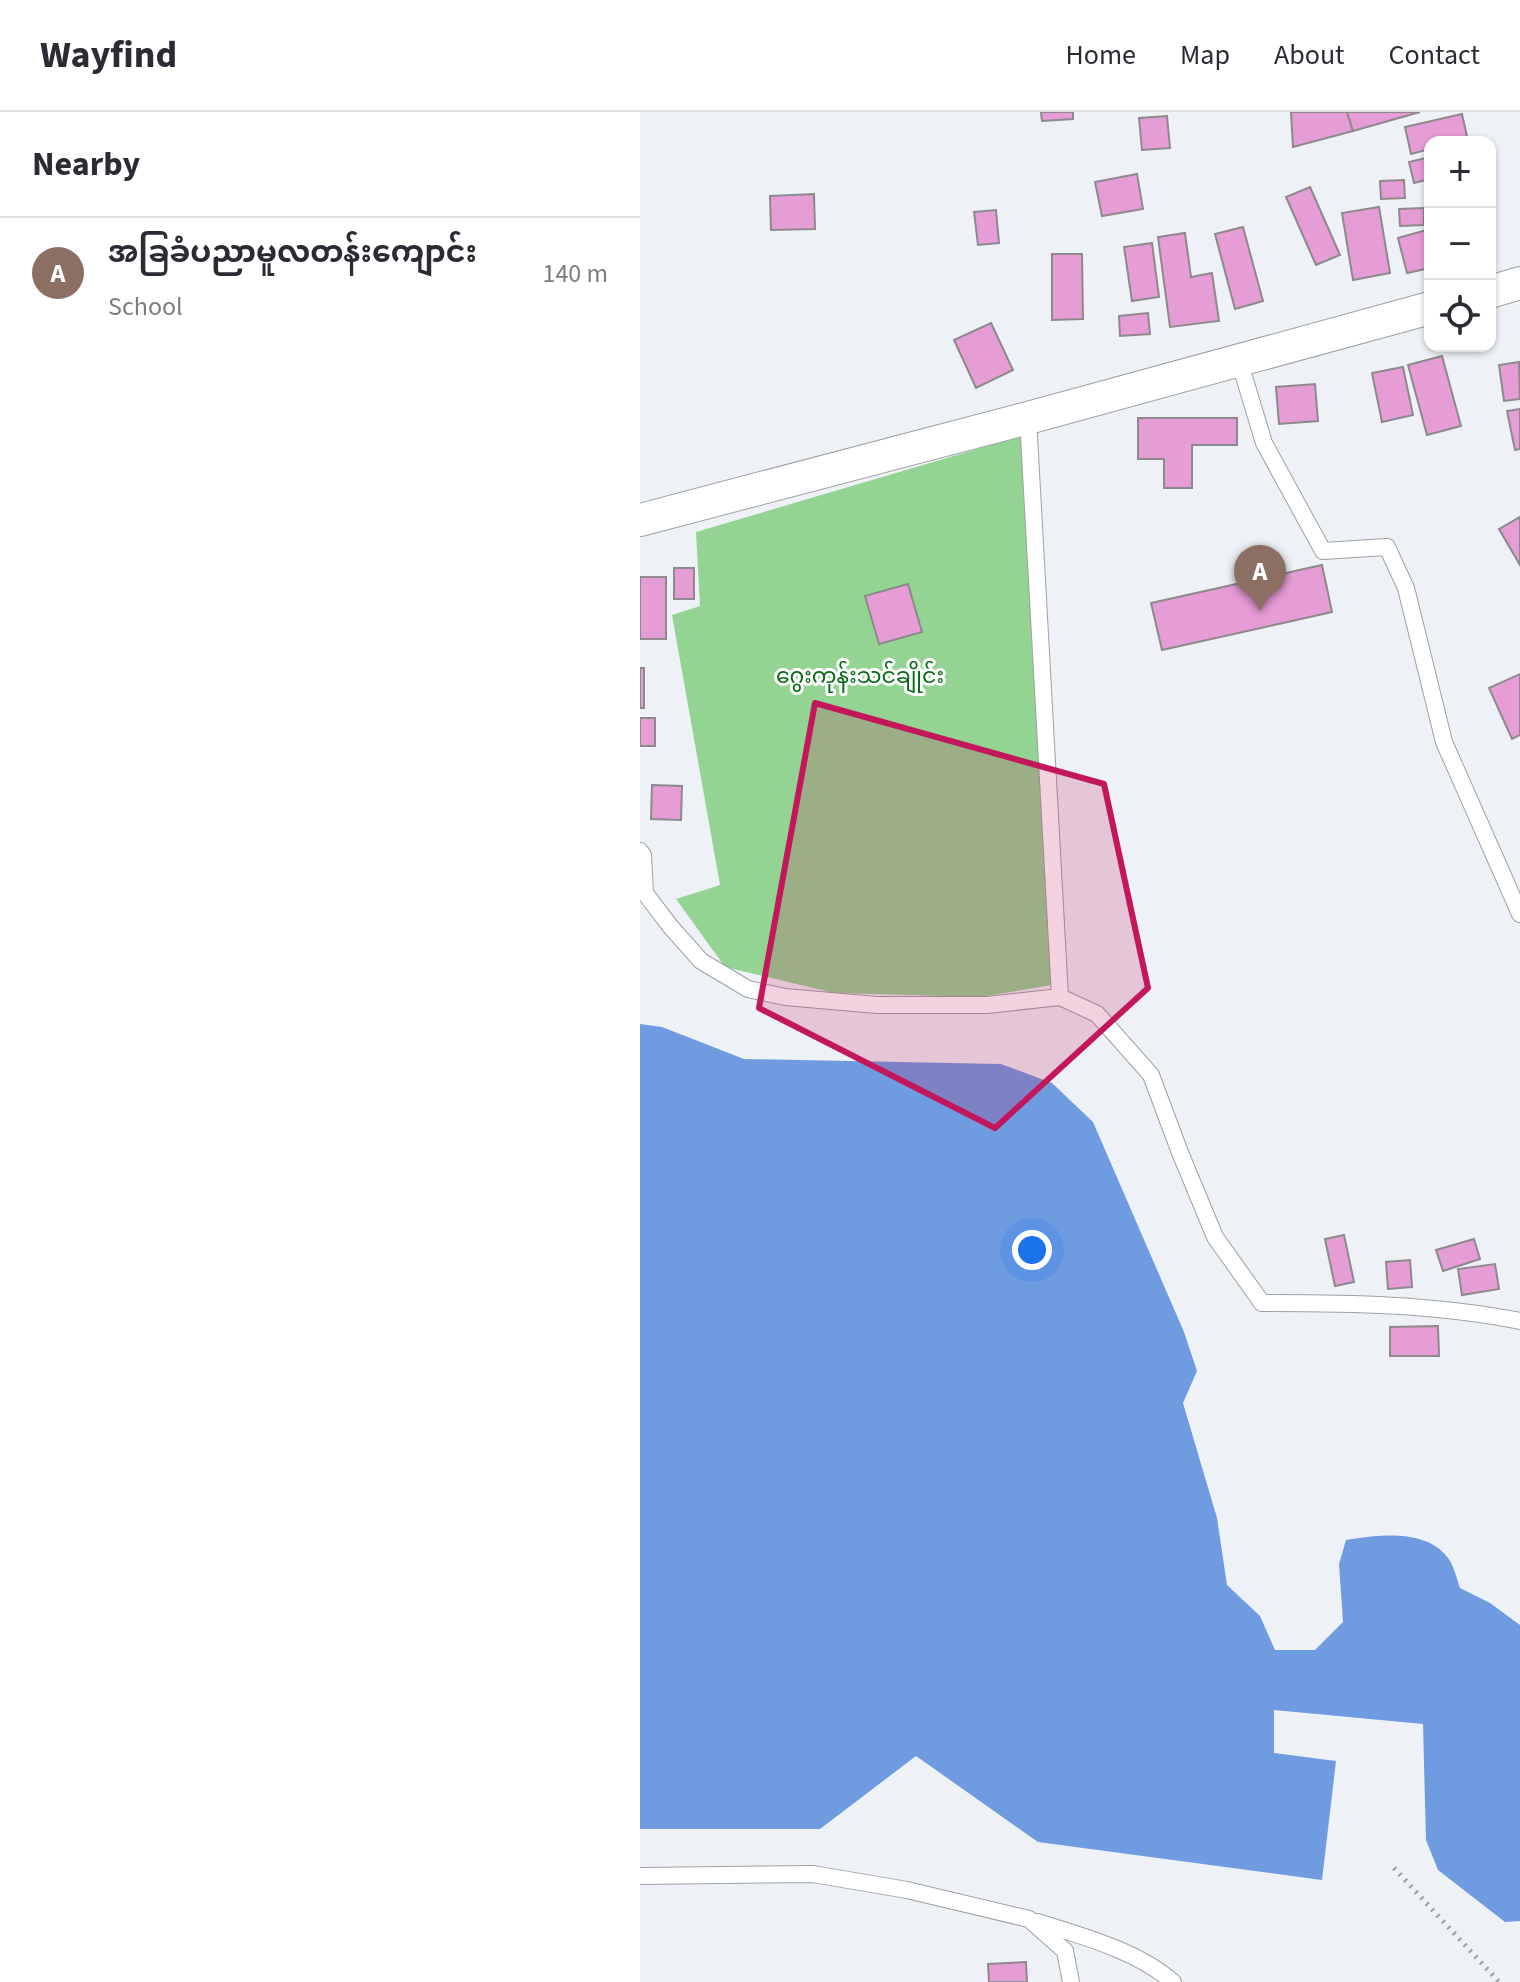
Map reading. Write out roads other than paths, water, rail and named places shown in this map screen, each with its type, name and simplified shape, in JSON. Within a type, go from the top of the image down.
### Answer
[{"type":"street","points":[[1496,290],[1520,283]]},
{"type":"street","points":[[640,520],[1424,310]]},
{"type":"lane","points":[[1239,360],[1264,443],[1323,551],[1387,547],[1406,588],[1444,742],[1520,914]]},
{"type":"lane","points":[[1028,418],[1060,997]]},
{"type":"lane","points":[[640,851],[643,855],[645,893],[670,926],[701,961],[748,989],[785,997],[877,1005],[987,1005],[1060,997],[1097,1014],[1151,1075],[1215,1237],[1262,1303],[1379,1303],[1486,1314],[1520,1321]]},
{"type":"lane","points":[[640,1876],[813,1874],[907,1890],[1029,1919],[1093,1940],[1155,1967],[1173,1982]]},
{"type":"lane","points":[[1029,1919],[1065,1951],[1071,1982]]},
{"type":"water","points":[[640,1024],[662,1027],[744,1059],[1001,1064],[1052,1083],[1093,1122],[1184,1332],[1197,1371],[1183,1403],[1217,1518],[1227,1585],[1260,1616],[1275,1650],[1315,1650],[1343,1622],[1339,1564],[1346,1540],[1372,1536],[1414,1538],[1439,1548],[1450,1561],[1460,1588],[1490,1603],[1520,1625],[1520,1921],[1505,1922],[1438,1870],[1426,1840],[1423,1724],[1274,1710],[1274,1753],[1336,1761],[1322,1880],[1038,1842],[916,1756],[820,1829],[640,1829]]},
{"type":"place","name":"အခြခံပညာမူလတန်းကျောင်း","points":[[1260,611]]},
{"type":"park label","name":"ဂွေးကုန်းသင်ချိုင်း","points":[[860,675]]}]
